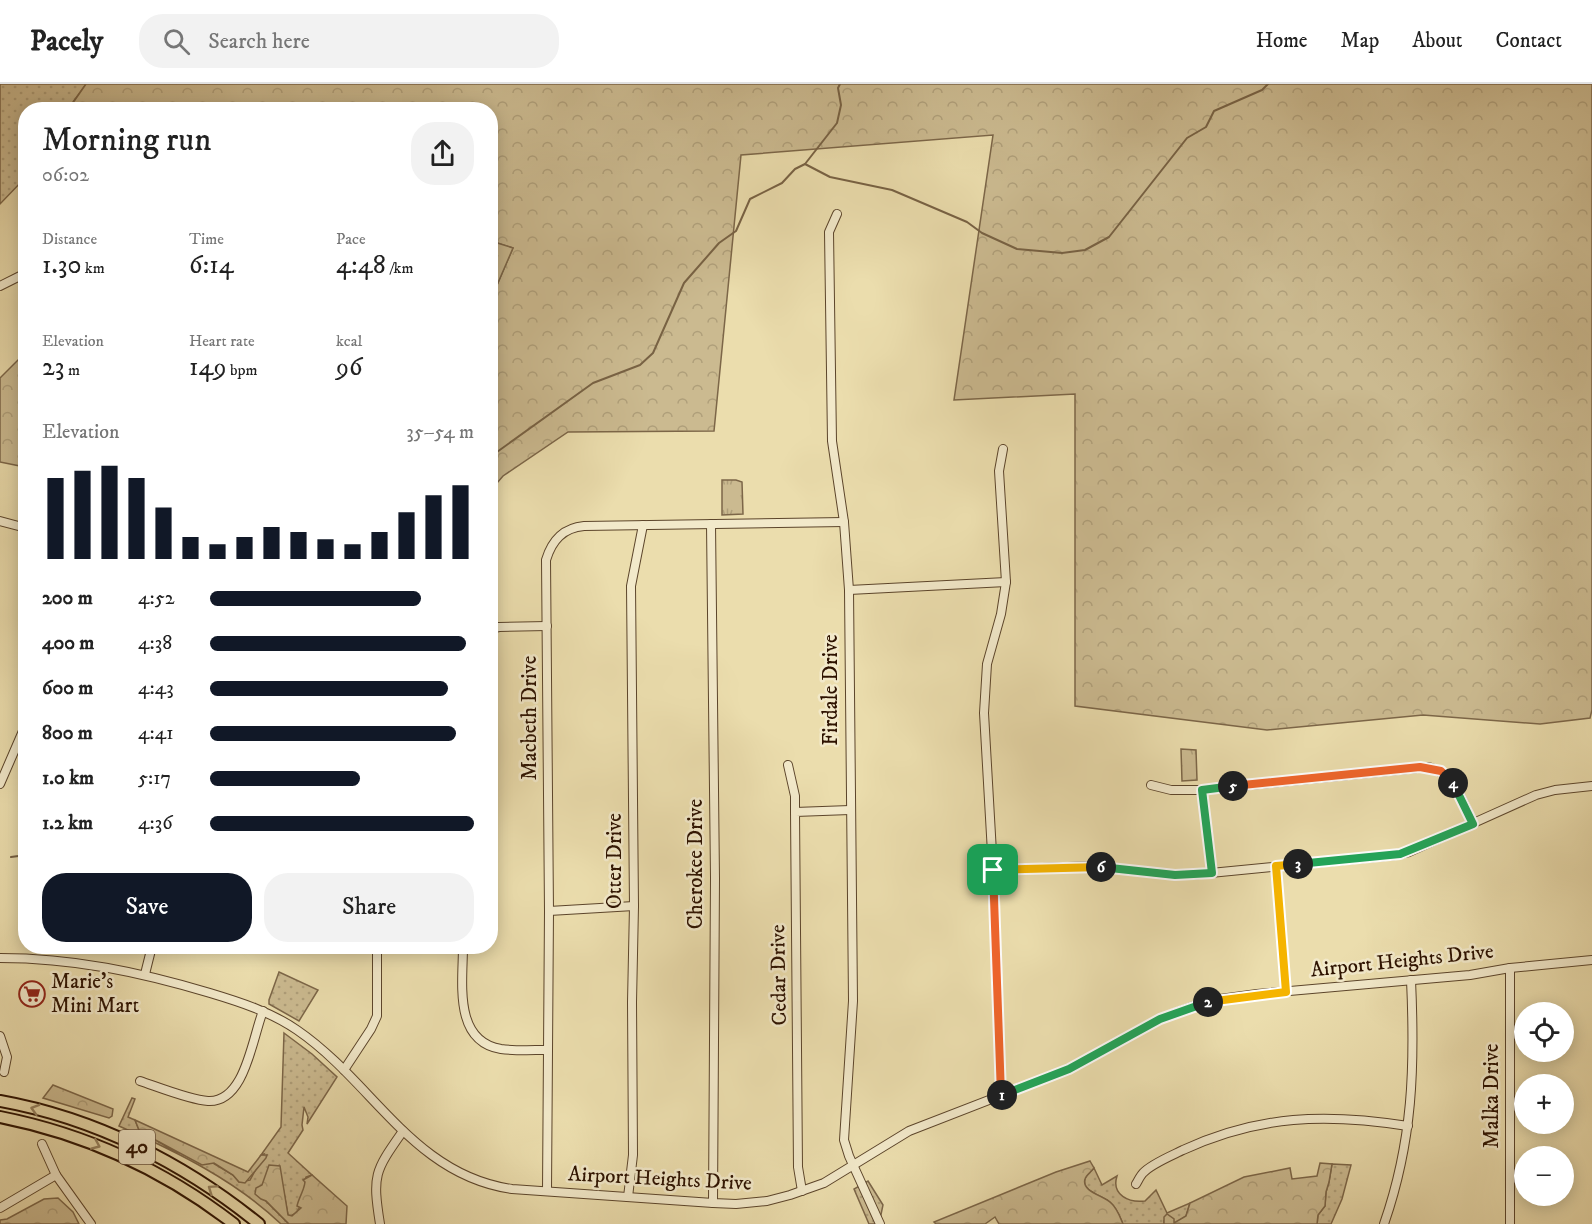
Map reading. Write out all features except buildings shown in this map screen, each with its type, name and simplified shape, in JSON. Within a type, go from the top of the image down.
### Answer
[{"type":"main road","name":"40","points":[[0,1101],[27,1106],[98,1129],[152,1154],[199,1180],[259,1224]]},
{"type":"main road","name":"40","points":[[0,1117],[63,1132],[137,1163],[192,1194],[234,1224]]},
{"type":"street","name":"Firdale Drive","points":[[837,214],[829,232],[832,441],[849,590],[853,1001],[844,1131],[846,1150],[880,1224]]},
{"type":"street","points":[[0,286],[18,277]]},
{"type":"street","points":[[1001,1095],[984,697],[987,664],[1001,614],[1006,582],[999,471],[1002,449]]},
{"type":"street","points":[[0,521],[18,526]]},
{"type":"street","name":"Macbeth Drive","points":[[547,1191],[549,911],[546,560],[550,548],[564,532],[573,527],[843,522]]},
{"type":"street","name":"Cherokee Drive","points":[[711,524],[715,878],[713,1203]]},
{"type":"street","name":"Otter Drive","points":[[627,1197],[633,1155],[634,906],[631,586],[642,525]]},
{"type":"street","points":[[849,590],[1006,582]]},
{"type":"street","points":[[498,627],[547,626]]},
{"type":"street","points":[[0,784],[18,742]]},
{"type":"street","name":"Cedar Drive","points":[[789,765],[795,796],[798,1167],[802,1191]]},
{"type":"street","points":[[1151,785],[1171,790],[1202,790],[1427,767],[1441,771],[1451,780],[1473,824]]},
{"type":"street","points":[[993,870],[1094,866],[1175,875],[1400,854],[1542,793],[1592,786]]},
{"type":"street","points":[[1202,790],[1212,873]]},
{"type":"street","points":[[795,812],[850,810]]},
{"type":"street","points":[[1276,866],[1286,992]]},
{"type":"street","points":[[549,911],[634,906]]},
{"type":"street","points":[[145,974],[150,954]]},
{"type":"street","points":[[344,1070],[377,1016],[377,954]]},
{"type":"street","points":[[463,954],[463,1009],[473,1032],[482,1042],[501,1049],[547,1050]]},
{"type":"street","name":"Airport Heights Drive","points":[[0,958],[81,962],[145,974],[263,1011],[298,1030],[344,1070],[403,1131],[444,1165],[474,1180],[512,1189],[713,1203],[752,1203],[802,1191],[824,1183],[909,1131],[1069,1069],[1160,1019],[1213,1000],[1470,975],[1510,968],[1592,960]]},
{"type":"street","name":"Malka Drive","points":[[1510,968],[1510,1224]]},
{"type":"street","points":[[1384,1224],[1395,1190],[1408,1126],[1413,1060],[1411,980]]},
{"type":"street","points":[[140,1081],[207,1101],[225,1097],[232,1093],[242,1077],[263,1011]]},
{"type":"street","points":[[0,1036],[6,1057],[4,1072]]},
{"type":"street","points":[[1136,1184],[1143,1172],[1173,1155],[1212,1138],[1248,1127],[1286,1120],[1325,1117],[1408,1126]]},
{"type":"street","points":[[380,1224],[375,1198],[377,1174],[382,1161],[403,1131]]},
{"type":"street","points":[[42,1144],[56,1175],[91,1224]]},
{"type":"street","points":[[0,1208],[56,1175]]},
{"type":"green space","points":[[0,84],[86,84],[73,102],[18,102],[18,185],[0,204]]},
{"type":"green space","points":[[86,84],[1592,84],[1592,710],[1590,718],[1540,724],[1423,715],[1267,730],[1075,706],[1075,394],[954,400],[993,135],[741,155],[714,431],[568,432],[503,476],[498,482],[498,283],[513,248],[498,243],[498,102],[74,102]]},
{"type":"green space","points":[[498,243],[513,248],[498,283]]},
{"type":"green space","points":[[18,360],[18,466],[0,462],[0,378]]},
{"type":"green space","points":[[722,480],[742,482],[743,514],[722,515]]},
{"type":"green space","points":[[1181,749],[1196,750],[1197,780],[1182,781]]},
{"type":"green space","points":[[279,972],[318,990],[299,1021],[269,1004]]},
{"type":"green space","points":[[284,1033],[337,1077],[307,1124],[308,1117],[304,1107],[303,1130],[288,1153],[312,1175],[306,1177],[299,1209],[291,1216],[288,1215],[279,1166],[264,1199],[289,1224],[281,1224],[244,1194],[204,1168],[119,1126],[132,1098],[135,1099],[128,1117],[135,1120],[139,1130],[174,1151],[202,1164],[213,1163],[233,1175],[239,1182],[250,1180],[264,1154],[261,1155],[281,1127]]},
{"type":"green space","points":[[53,1085],[113,1109],[112,1116],[109,1118],[43,1098]]},
{"type":"green space","points":[[135,1120],[248,1172],[261,1155],[267,1155],[245,1183],[239,1182],[233,1175],[214,1163],[202,1165],[148,1136],[139,1130]]},
{"type":"green space","points":[[1090,1161],[1094,1168],[1086,1178],[1087,1187],[1113,1205],[1123,1224],[999,1224],[995,1217],[985,1224],[936,1224],[934,1222],[1056,1172]]},
{"type":"green space","points":[[1320,1163],[1332,1164],[1325,1206],[1318,1215],[1317,1224],[1164,1224],[1164,1217],[1167,1214],[1174,1219],[1174,1223],[1186,1216],[1190,1203],[1244,1177],[1290,1168],[1292,1179],[1317,1176]]},
{"type":"green space","points":[[1332,1164],[1351,1165],[1342,1199],[1331,1224],[1317,1224],[1318,1215],[1325,1206]]},
{"type":"green space","points":[[269,1165],[280,1166],[288,1215],[292,1216],[301,1208],[297,1206],[305,1182],[303,1180],[312,1175],[347,1206],[346,1224],[289,1224],[266,1201],[255,1194],[256,1188],[262,1185]]},
{"type":"green space","points":[[1094,1168],[1102,1185],[1117,1176],[1116,1183],[1119,1193],[1133,1201],[1145,1201],[1156,1190],[1167,1213],[1190,1203],[1186,1216],[1174,1224],[1164,1221],[1164,1224],[1123,1224],[1113,1205],[1087,1187],[1086,1178]]},
{"type":"green space","points":[[868,1181],[883,1205],[879,1224],[869,1224],[854,1189]]},
{"type":"green space","points":[[58,1198],[73,1212],[79,1224],[0,1224],[0,1220],[7,1219],[44,1199]]},
{"type":"waterway","points":[[498,451],[593,383],[640,365],[653,353],[684,283],[719,243],[736,231],[750,199],[782,183],[795,169],[805,164],[837,123],[841,105],[838,88],[840,84]]},
{"type":"waterway","points":[[805,164],[830,177],[892,190],[967,222],[982,233],[1017,249],[1062,253],[1085,250],[1109,237],[1187,138],[1206,127],[1214,111],[1262,90],[1268,84]]},
{"type":"waterway","points":[[11,857],[18,856]]},
{"type":"place","name":"Marie's Mini Mart","points":[[32,994]]},
{"type":"route","points":[[1420,767],[1441,771],[1451,780],[1473,824],[1400,854],[1276,866],[1286,992],[1213,1000],[1177,1012],[1069,1069],[1001,1095],[993,870],[1094,866],[1175,875],[1212,873],[1202,790],[1420,767]]}]
